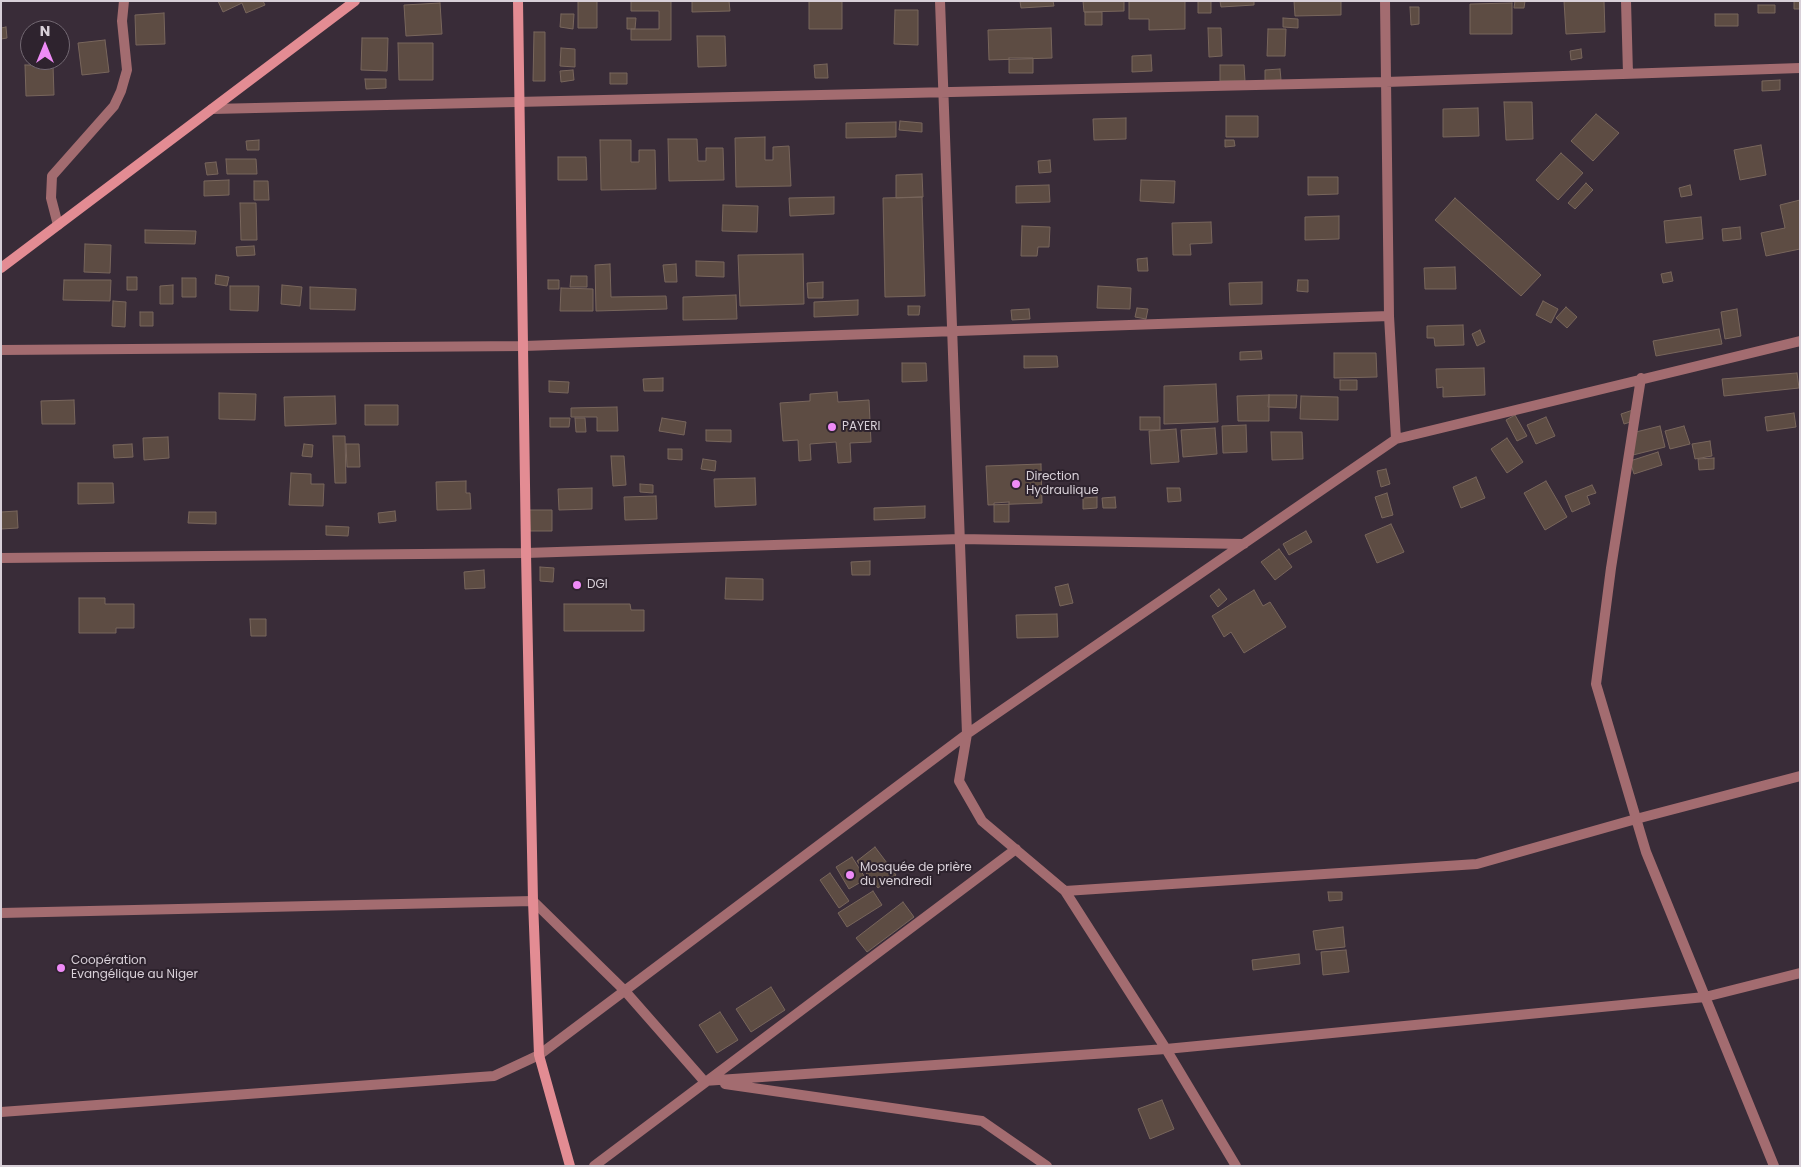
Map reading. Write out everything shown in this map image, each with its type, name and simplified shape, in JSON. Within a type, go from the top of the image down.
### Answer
[{"type":"street","points":[[58,225],[50,198],[52,176],[114,106],[122,91],[126,70],[122,21],[124,1]]},
{"type":"street","points":[[1,268],[355,1]]},
{"type":"street","points":[[518,1],[526,553],[533,901],[539,1055],[570,1166]]},
{"type":"street","points":[[940,1],[967,734],[959,780],[982,821],[1066,891],[1166,1048],[1236,1166]]},
{"type":"street","points":[[1385,1],[1389,316],[1396,439]]},
{"type":"street","points":[[1626,1],[1628,74]]},
{"type":"street","points":[[212,109],[1386,82],[1800,68]]},
{"type":"street","points":[[1,350],[524,346],[1389,316]]},
{"type":"street","points":[[1,1112],[494,1076],[539,1055],[967,734],[1396,439],[1800,341]]},
{"type":"street","points":[[1642,378],[1611,568],[1596,684],[1646,852],[1774,1166]]},
{"type":"street","points":[[1,558],[526,553],[960,539],[1244,544]]},
{"type":"street","points":[[1066,891],[1477,864],[1636,819],[1800,776]]},
{"type":"street","points":[[594,1166],[704,1081],[1016,849]]},
{"type":"street","points":[[1,913],[533,901],[625,991],[704,1081],[982,1121],[1047,1166]]},
{"type":"street","points":[[704,1081],[1166,1048],[1705,997],[1800,973]]},
{"type":"building","points":[[218,1],[263,1],[265,5],[246,13],[242,3],[223,12]]},
{"type":"building","points":[[578,1],[597,1],[597,28],[578,28]]},
{"type":"building","points":[[631,1],[671,1],[671,40],[631,40],[631,29],[659,29],[659,11],[631,11]]},
{"type":"building","points":[[692,1],[729,1],[730,11],[692,12]]},
{"type":"building","points":[[809,1],[842,1],[842,29],[809,29]]},
{"type":"building","points":[[1020,1],[1053,1],[1054,6],[1021,8]]},
{"type":"building","points":[[1083,1],[1124,1],[1124,11],[1084,12]]},
{"type":"building","points":[[1129,1],[1185,1],[1185,29],[1149,30],[1149,19],[1129,19]]},
{"type":"building","points":[[1198,1],[1211,1],[1211,13],[1198,13]]},
{"type":"building","points":[[1220,1],[1254,1],[1254,5],[1221,7]]},
{"type":"building","points":[[1294,1],[1341,1],[1341,15],[1295,16]]},
{"type":"building","points":[[1515,1],[1525,1],[1524,8],[1514,8]]},
{"type":"building","points":[[1564,1],[1604,1],[1605,32],[1566,34]]},
{"type":"building","points":[[1794,1],[1800,1],[1800,9],[1794,9]]},
{"type":"building","points":[[440,3],[442,34],[406,36],[404,5]]},
{"type":"building","points":[[1512,3],[1512,34],[1470,34],[1470,4]]},
{"type":"building","points":[[1758,5],[1775,5],[1775,13],[1758,13]]},
{"type":"building","points":[[1410,7],[1419,7],[1419,24],[1411,25]]},
{"type":"building","points":[[895,10],[918,10],[918,45],[894,44]]},
{"type":"building","points":[[1085,12],[1102,12],[1102,25],[1085,25]]},
{"type":"building","points":[[164,13],[165,44],[136,45],[135,15]]},
{"type":"building","points":[[561,14],[574,14],[573,29],[560,27]]},
{"type":"building","points":[[1715,14],[1738,14],[1738,26],[1715,26]]},
{"type":"building","points":[[627,18],[636,18],[635,29],[627,29]]},
{"type":"building","points":[[1283,18],[1298,19],[1298,28],[1283,27]]},
{"type":"building","points":[[6,27],[7,38],[1,39],[1,28]]},
{"type":"building","points":[[1051,28],[1052,58],[989,60],[988,30]]},
{"type":"building","points":[[1208,28],[1221,28],[1222,56],[1209,57]]},
{"type":"building","points":[[1268,29],[1286,29],[1285,56],[1267,56]]},
{"type":"building","points":[[534,32],[545,32],[545,81],[533,81]]},
{"type":"building","points":[[697,36],[725,36],[726,66],[698,67]]},
{"type":"building","points":[[362,38],[388,38],[387,71],[361,70]]},
{"type":"building","points":[[105,40],[109,72],[82,75],[78,43]]},
{"type":"building","points":[[398,43],[433,43],[433,80],[399,80]]},
{"type":"building","points":[[561,48],[575,49],[575,67],[560,66]]},
{"type":"building","points":[[1581,49],[1582,58],[1571,60],[1570,51]]},
{"type":"building","points":[[1151,55],[1152,71],[1132,72],[1132,56]]},
{"type":"building","points":[[1009,58],[1033,58],[1033,73],[1009,73]]},
{"type":"building","points":[[827,64],[828,78],[815,78],[814,65]]},
{"type":"building","points":[[1220,65],[1244,65],[1245,81],[1220,81]]},
{"type":"building","points":[[1280,69],[1281,80],[1265,81],[1265,70]]},
{"type":"building","points":[[25,70],[53,70],[54,95],[26,96]]},
{"type":"building","points":[[573,70],[574,80],[561,82],[560,71]]},
{"type":"building","points":[[610,73],[627,73],[627,84],[610,84]]},
{"type":"building","points":[[365,79],[386,79],[386,88],[366,89]]},
{"type":"building","points":[[1780,80],[1780,90],[1762,91],[1762,81]]},
{"type":"building","points":[[1504,102],[1532,102],[1533,139],[1506,140]]},
{"type":"building","points":[[1478,108],[1479,136],[1443,137],[1443,109]]},
{"type":"building","points":[[1596,114],[1619,133],[1593,161],[1571,141]]},
{"type":"building","points":[[1226,116],[1258,116],[1258,137],[1226,137]]},
{"type":"building","points":[[1126,118],[1126,139],[1094,140],[1093,119]]},
{"type":"building","points":[[900,121],[922,123],[922,132],[899,130]]},
{"type":"building","points":[[896,122],[896,137],[846,138],[846,123]]},
{"type":"building","points":[[765,137],[765,160],[773,160],[773,147],[789,146],[791,186],[736,187],[735,138]]},
{"type":"building","points":[[668,139],[697,139],[698,161],[706,161],[706,148],[723,148],[724,180],[669,181]]},
{"type":"building","points":[[259,140],[259,150],[247,150],[246,141]]},
{"type":"building","points":[[600,140],[631,140],[631,162],[639,162],[639,150],[655,150],[656,189],[601,190]]},
{"type":"building","points":[[1225,140],[1234,140],[1235,146],[1225,147]]},
{"type":"building","points":[[1761,145],[1766,175],[1740,180],[1734,150]]},
{"type":"building","points":[[1561,153],[1583,173],[1558,200],[1536,180]]},
{"type":"building","points":[[558,157],[586,157],[587,180],[558,180]]},
{"type":"building","points":[[226,159],[256,159],[257,174],[227,174]]},
{"type":"building","points":[[1050,160],[1051,172],[1039,173],[1038,161]]},
{"type":"building","points":[[216,162],[218,174],[207,175],[205,163]]},
{"type":"building","points":[[922,174],[923,197],[896,198],[896,175]]},
{"type":"building","points":[[1308,177],[1338,177],[1338,194],[1308,195]]},
{"type":"building","points":[[229,180],[229,195],[204,196],[204,181]]},
{"type":"building","points":[[1141,180],[1175,181],[1174,203],[1140,201]]},
{"type":"building","points":[[254,181],[268,181],[269,200],[254,200]]},
{"type":"building","points":[[1586,183],[1593,190],[1575,209],[1568,203]]},
{"type":"building","points":[[1049,185],[1050,202],[1016,203],[1016,186]]},
{"type":"building","points":[[1690,185],[1692,195],[1681,197],[1679,188]]},
{"type":"building","points":[[834,197],[834,214],[790,216],[789,198]]},
{"type":"building","points":[[922,197],[925,296],[885,297],[883,198]]},
{"type":"building","points":[[1455,198],[1541,275],[1521,296],[1435,220]]},
{"type":"building","points":[[1800,200],[1800,249],[1766,256],[1761,233],[1785,228],[1780,205]]},
{"type":"building","points":[[240,203],[256,203],[257,240],[241,240]]},
{"type":"building","points":[[723,205],[758,206],[757,232],[722,231]]},
{"type":"building","points":[[1339,216],[1339,239],[1305,240],[1305,217]]},
{"type":"building","points":[[1701,217],[1703,239],[1666,243],[1664,221]]},
{"type":"building","points":[[1211,222],[1212,243],[1190,244],[1191,255],[1173,255],[1172,223]]},
{"type":"building","points":[[1022,226],[1050,227],[1049,247],[1038,247],[1037,256],[1021,256]]},
{"type":"building","points":[[1740,227],[1741,239],[1723,241],[1722,229]]},
{"type":"building","points":[[145,230],[196,231],[195,244],[145,243]]},
{"type":"building","points":[[85,244],[111,245],[110,273],[84,272]]},
{"type":"building","points":[[254,246],[255,255],[237,256],[236,247]]},
{"type":"building","points":[[803,254],[804,304],[740,306],[738,255]]},
{"type":"building","points":[[1147,258],[1148,271],[1138,271],[1137,259]]},
{"type":"building","points":[[696,261],[724,262],[724,277],[696,276]]},
{"type":"building","points":[[610,264],[611,297],[666,296],[667,309],[596,311],[595,265]]},
{"type":"building","points":[[676,264],[677,282],[665,282],[663,265]]},
{"type":"building","points":[[1455,267],[1456,289],[1425,289],[1424,268]]},
{"type":"building","points":[[1671,272],[1673,281],[1663,283],[1661,274]]},
{"type":"building","points":[[216,275],[229,277],[227,286],[215,284]]},
{"type":"building","points":[[571,276],[587,276],[587,287],[570,287]]},
{"type":"building","points":[[127,277],[137,277],[137,290],[127,290]]},
{"type":"building","points":[[182,278],[196,278],[196,297],[182,297]]},
{"type":"building","points":[[64,280],[111,280],[110,301],[63,300]]},
{"type":"building","points":[[548,280],[559,280],[559,289],[548,289]]},
{"type":"building","points":[[1298,280],[1308,280],[1308,292],[1297,291]]},
{"type":"building","points":[[823,282],[823,298],[808,298],[807,283]]},
{"type":"building","points":[[1262,282],[1262,304],[1230,305],[1229,283]]},
{"type":"building","points":[[173,285],[173,304],[160,304],[160,286]]},
{"type":"building","points":[[282,285],[302,287],[300,306],[281,304]]},
{"type":"building","points":[[230,286],[259,286],[258,311],[230,310]]},
{"type":"building","points":[[1098,286],[1131,288],[1130,309],[1097,308]]},
{"type":"building","points":[[310,287],[356,289],[355,310],[310,309]]},
{"type":"building","points":[[561,288],[593,289],[593,311],[560,311]]},
{"type":"building","points":[[736,295],[737,319],[683,320],[683,297]]},
{"type":"building","points":[[858,300],[858,315],[814,317],[814,302]]},
{"type":"building","points":[[113,301],[126,302],[125,327],[112,326]]},
{"type":"building","points":[[1543,301],[1558,309],[1551,323],[1536,315]]},
{"type":"building","points":[[908,306],[920,306],[919,315],[908,315]]},
{"type":"building","points":[[1566,307],[1577,317],[1567,328],[1556,318]]},
{"type":"building","points":[[1137,308],[1148,309],[1146,319],[1135,317]]},
{"type":"building","points":[[1029,309],[1030,319],[1012,320],[1011,310]]},
{"type":"building","points":[[1737,309],[1741,336],[1725,339],[1721,312]]},
{"type":"building","points":[[140,312],[153,312],[153,326],[140,326]]},
{"type":"building","points":[[1463,325],[1464,345],[1435,346],[1434,338],[1427,338],[1427,326]]},
{"type":"building","points":[[1719,329],[1722,344],[1656,356],[1653,341]]},
{"type":"building","points":[[1480,330],[1485,342],[1477,346],[1472,334]]},
{"type":"building","points":[[1261,351],[1262,359],[1240,360],[1240,352]]},
{"type":"building","points":[[1334,353],[1376,353],[1377,377],[1334,378]]},
{"type":"building","points":[[1024,356],[1057,356],[1058,367],[1024,368]]},
{"type":"building","points":[[902,363],[926,363],[927,381],[902,382]]},
{"type":"building","points":[[1484,368],[1485,395],[1443,397],[1443,387],[1437,388],[1436,369]]},
{"type":"building","points":[[1797,373],[1799,388],[1724,396],[1722,379]]},
{"type":"building","points":[[663,378],[663,391],[644,391],[643,379]]},
{"type":"building","points":[[1340,380],[1357,380],[1357,390],[1340,390]]},
{"type":"building","points":[[549,381],[569,382],[568,393],[549,392]]},
{"type":"building","points":[[1216,384],[1218,422],[1164,424],[1164,386]]},
{"type":"building","points":[[837,392],[838,402],[869,400],[871,442],[850,443],[851,462],[838,463],[836,442],[810,444],[811,460],[799,461],[798,440],[783,441],[780,403],[810,401],[810,394]]},
{"type":"building","points":[[219,393],[256,394],[255,420],[219,419]]},
{"type":"building","points":[[1269,395],[1269,421],[1238,421],[1237,396]]},
{"type":"building","points":[[1269,395],[1297,395],[1296,408],[1268,407]]},
{"type":"building","points":[[335,396],[336,424],[285,426],[284,397]]},
{"type":"building","points":[[1301,396],[1338,397],[1338,420],[1300,419]]},
{"type":"building","points":[[74,400],[75,424],[42,424],[41,401]]},
{"type":"building","points":[[365,405],[398,405],[398,425],[365,425]]},
{"type":"building","points":[[617,407],[618,431],[597,431],[597,417],[571,417],[571,408]]},
{"type":"building","points":[[1633,410],[1637,420],[1624,424],[1621,414]]},
{"type":"building","points":[[1794,413],[1796,427],[1767,431],[1765,417]]},
{"type":"building","points":[[1515,415],[1527,436],[1517,441],[1506,420]]},
{"type":"building","points":[[1140,417],[1160,417],[1160,430],[1140,430]]},
{"type":"building","points":[[1546,417],[1555,436],[1536,444],[1527,425]]},
{"type":"building","points":[[550,418],[570,418],[569,427],[550,427]]},
{"type":"building","points":[[575,418],[585,418],[586,432],[576,432]]},
{"type":"building","points":[[662,418],[686,422],[684,435],[659,431]]},
{"type":"building","points":[[1246,425],[1247,452],[1223,453],[1222,426]]},
{"type":"building","points":[[1660,426],[1665,447],[1633,455],[1628,434]]},
{"type":"building","points":[[1684,426],[1690,444],[1670,449],[1665,431]]},
{"type":"building","points":[[1215,428],[1217,454],[1183,457],[1181,430]]},
{"type":"building","points":[[1176,429],[1179,462],[1151,464],[1149,431]]},
{"type":"building","points":[[706,430],[731,430],[731,442],[706,441]]},
{"type":"building","points":[[1271,432],[1302,432],[1303,459],[1272,460]]},
{"type":"building","points":[[333,436],[345,436],[346,483],[335,483]]},
{"type":"building","points":[[168,437],[169,458],[144,460],[143,438]]},
{"type":"building","points":[[1507,438],[1523,462],[1507,473],[1491,449]]},
{"type":"building","points":[[1710,441],[1712,456],[1695,459],[1692,444]]},
{"type":"building","points":[[132,444],[133,457],[114,458],[113,445]]},
{"type":"building","points":[[304,444],[313,445],[312,457],[302,456]]},
{"type":"building","points":[[346,444],[359,444],[360,467],[347,467]]},
{"type":"building","points":[[668,449],[682,449],[682,460],[668,459]]},
{"type":"building","points":[[1658,452],[1662,465],[1634,474],[1630,461]]},
{"type":"building","points":[[611,456],[624,456],[626,485],[613,486]]},
{"type":"building","points":[[1714,458],[1714,469],[1699,470],[1698,459]]},
{"type":"building","points":[[703,459],[716,461],[715,471],[701,469]]},
{"type":"building","points":[[1041,464],[1042,503],[988,505],[986,466]]},
{"type":"building","points":[[1386,469],[1390,484],[1381,487],[1377,471]]},
{"type":"building","points":[[291,473],[311,474],[311,484],[324,484],[323,506],[289,505]]},
{"type":"building","points":[[1476,477],[1485,498],[1461,508],[1453,487]]},
{"type":"building","points":[[755,478],[756,505],[715,507],[714,479]]},
{"type":"building","points":[[466,481],[466,493],[470,493],[471,509],[437,510],[436,482]]},
{"type":"building","points":[[1546,481],[1567,517],[1545,530],[1524,493]]},
{"type":"building","points":[[78,483],[113,483],[114,503],[78,504]]},
{"type":"building","points":[[640,484],[653,485],[653,493],[640,492]]},
{"type":"building","points":[[1592,485],[1596,493],[1587,496],[1590,504],[1572,512],[1565,496]]},
{"type":"building","points":[[592,488],[592,509],[559,510],[558,489]]},
{"type":"building","points":[[1167,488],[1180,488],[1181,501],[1168,502]]},
{"type":"building","points":[[1387,493],[1393,515],[1382,518],[1375,497]]},
{"type":"building","points":[[656,496],[657,519],[625,520],[624,497]]},
{"type":"building","points":[[1097,497],[1097,508],[1083,509],[1083,498]]},
{"type":"building","points":[[1115,497],[1116,508],[1103,508],[1102,498]]},
{"type":"building","points":[[1009,502],[1009,522],[994,522],[994,503]]},
{"type":"building","points":[[925,506],[925,518],[874,520],[874,508]]},
{"type":"building","points":[[529,510],[552,510],[552,531],[530,531]]},
{"type":"building","points":[[17,511],[18,528],[1,529],[1,512]]},
{"type":"building","points":[[395,511],[396,521],[379,523],[378,513]]},
{"type":"building","points":[[189,512],[216,512],[216,524],[188,523]]},
{"type":"building","points":[[1391,524],[1404,552],[1377,563],[1365,535]]},
{"type":"building","points":[[326,526],[349,527],[348,536],[326,535]]},
{"type":"building","points":[[1306,531],[1312,542],[1289,555],[1283,544]]},
{"type":"building","points":[[1279,549],[1292,567],[1275,580],[1261,562]]},
{"type":"building","points":[[870,561],[870,575],[852,575],[851,562]]},
{"type":"building","points":[[540,567],[554,568],[553,582],[540,581]]},
{"type":"building","points":[[484,570],[485,588],[465,589],[464,572]]},
{"type":"building","points":[[726,578],[763,579],[763,600],[725,599]]},
{"type":"building","points":[[1068,584],[1073,603],[1060,606],[1055,587]]},
{"type":"building","points":[[1219,589],[1227,599],[1218,607],[1210,596]]},
{"type":"building","points":[[1254,590],[1263,606],[1270,602],[1286,627],[1244,653],[1231,632],[1224,637],[1212,616]]},
{"type":"building","points":[[79,598],[105,598],[105,604],[134,604],[134,628],[116,628],[116,633],[79,633]]},
{"type":"building","points":[[564,604],[630,604],[631,610],[644,610],[644,631],[564,631]]},
{"type":"building","points":[[1057,614],[1058,637],[1017,638],[1016,615]]},
{"type":"building","points":[[250,619],[266,619],[266,636],[251,636]]},
{"type":"building","points":[[875,847],[896,875],[878,888],[857,861]]},
{"type":"building","points":[[852,857],[866,879],[849,889],[836,867]]},
{"type":"building","points":[[830,873],[849,901],[839,908],[820,880]]},
{"type":"building","points":[[873,891],[882,905],[847,927],[838,913]]},
{"type":"building","points":[[1328,892],[1342,892],[1342,900],[1329,901]]},
{"type":"building","points":[[903,902],[914,917],[867,952],[856,938]]},
{"type":"building","points":[[1343,927],[1345,947],[1316,950],[1313,931]]},
{"type":"building","points":[[1346,950],[1349,972],[1323,975],[1321,952]]},
{"type":"building","points":[[1299,954],[1300,964],[1253,970],[1252,960]]},
{"type":"building","points":[[771,987],[785,1010],[751,1032],[736,1009]]},
{"type":"building","points":[[720,1012],[738,1040],[717,1053],[699,1025]]},
{"type":"building","points":[[1162,1100],[1174,1129],[1150,1139],[1138,1109]]},
{"type":"place","name":"PAYERI","points":[[832,427]]},
{"type":"place","name":"Direction Hydraulique","points":[[1016,484]]},
{"type":"place","name":"DGI","points":[[577,585]]},
{"type":"place","name":"Mosquée de prière du vendredi","points":[[850,875]]},
{"type":"place","name":"Coopération Evangélique au Niger","points":[[61,968]]}]
